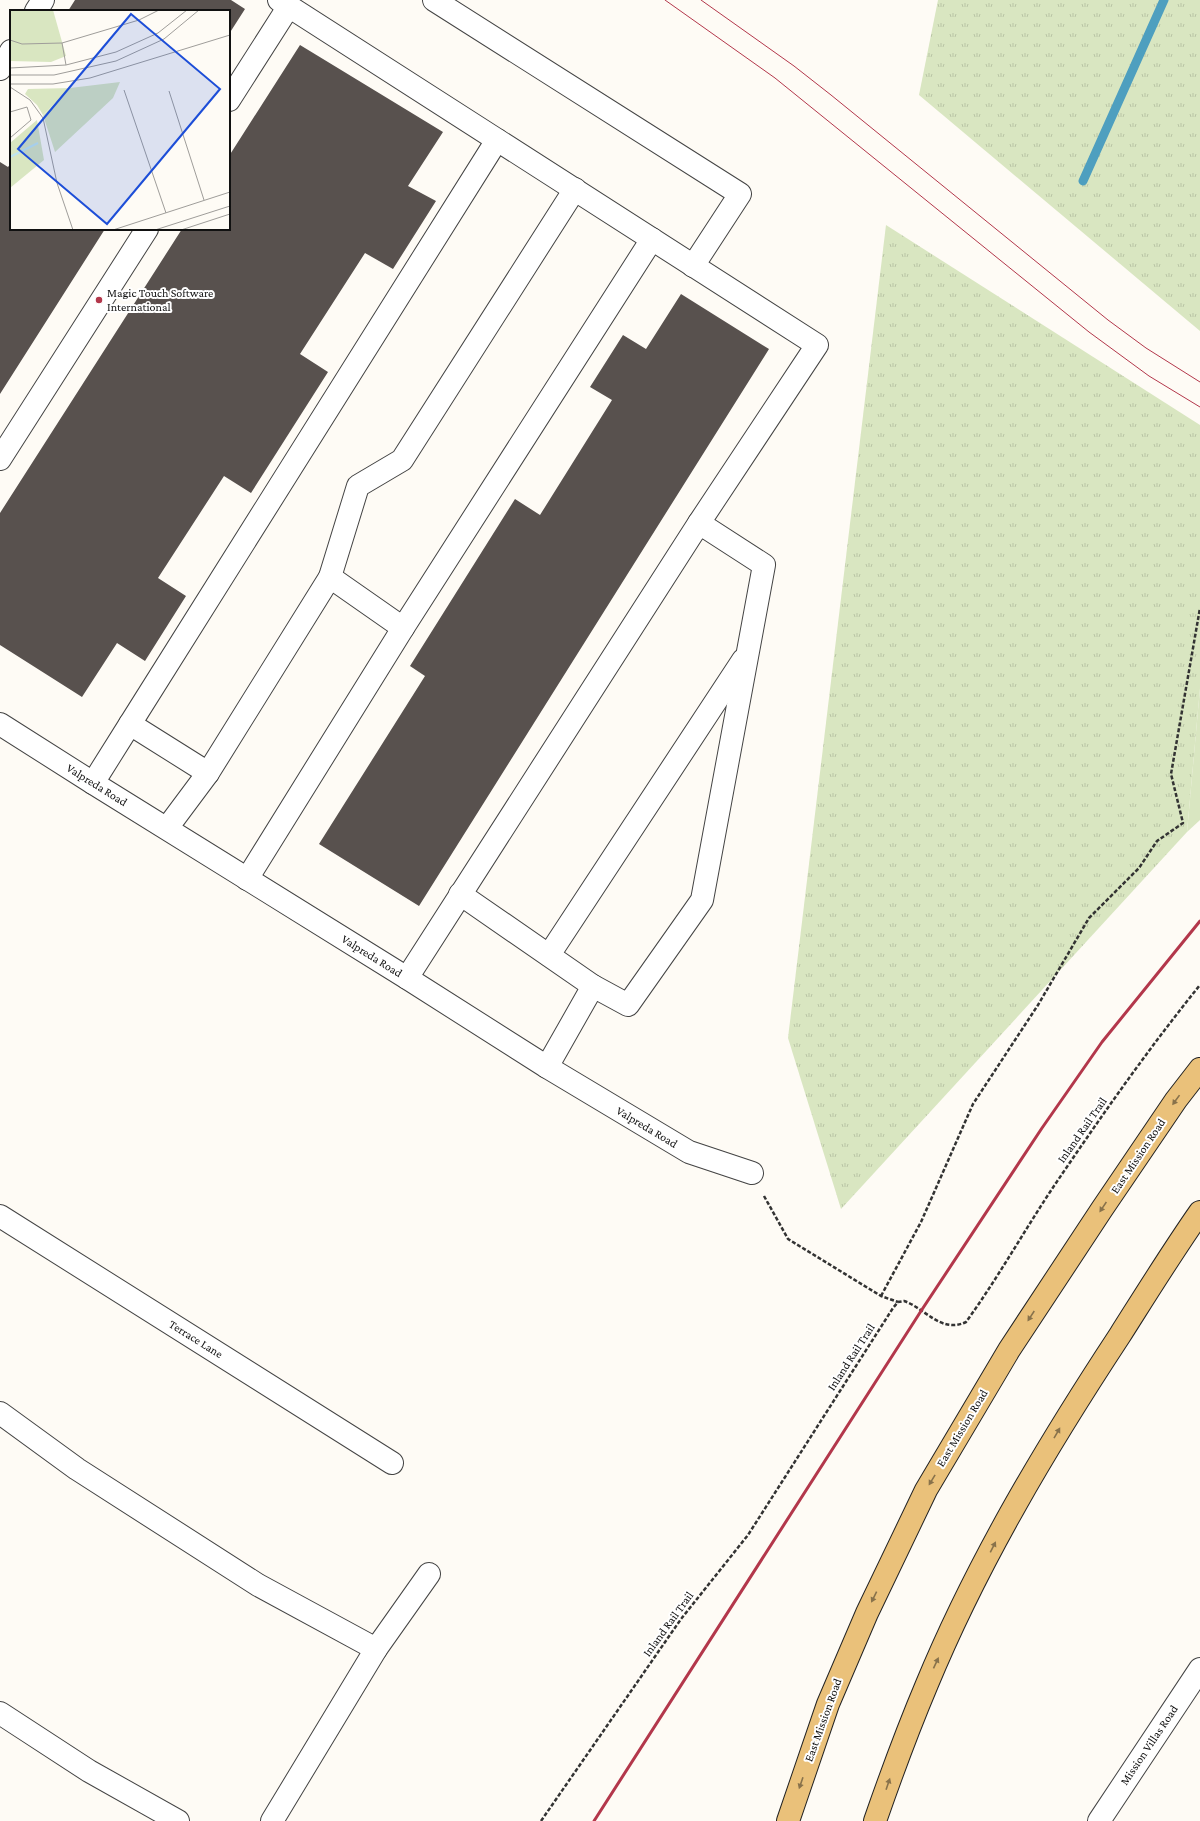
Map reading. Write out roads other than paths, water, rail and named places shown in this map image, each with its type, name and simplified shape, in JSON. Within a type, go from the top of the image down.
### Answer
[{"type":"main road","name":"East Mission Road","points":[[788,1821],[828,1704],[866,1613],[926,1490],[1009,1350],[1106,1202],[1176,1100],[1200,1069]]},
{"type":"main road","points":[[875,1821],[927,1683],[967,1598],[1013,1508],[1065,1420],[1200,1212]]},
{"type":"street","points":[[37,10],[43,0]]},
{"type":"street","points":[[434,0],[740,194],[693,266]]},
{"type":"street","points":[[230,98],[284,3],[817,345],[699,523],[407,978]]},
{"type":"street","points":[[0,69],[10,53]]},
{"type":"street","points":[[93,783],[497,140]]},
{"type":"street","points":[[167,828],[208,773],[330,577],[358,486],[402,460],[574,189]]},
{"type":"street","points":[[0,459],[146,230]]},
{"type":"street","points":[[246,879],[403,628],[652,239]]},
{"type":"street","points":[[460,894],[593,986],[628,1005],[702,900],[764,565],[699,523]]},
{"type":"street","points":[[330,577],[403,628]]},
{"type":"street","points":[[549,955],[747,653]]},
{"type":"street","name":"Valpreda Road","points":[[0,724],[547,1067],[689,1152],[752,1173]]},
{"type":"street","points":[[130,724],[208,773]]},
{"type":"street","points":[[547,1067],[593,986]]},
{"type":"street","name":"Terrace Lane","points":[[0,1216],[392,1463]]},
{"type":"street","points":[[0,1413],[77,1469],[258,1584],[376,1649]]},
{"type":"street","points":[[272,1821],[376,1649],[429,1574]]},
{"type":"street","name":"Mission Villas Road","points":[[1101,1820],[1200,1669]]},
{"type":"street","points":[[0,1713],[89,1771],[178,1821]]},
{"type":"waterway","points":[[1083,181],[1164,0]]},
{"type":"tram line","points":[[665,0],[775,78],[1089,332],[1149,376],[1200,407]]},
{"type":"tram line","points":[[701,0],[794,66],[831,95],[1108,320],[1146,348],[1200,382]]},
{"type":"railway","points":[[594,1821],[921,1311],[1042,1128],[1102,1042],[1200,921]]},
{"type":"place","name":"Magic Touch Software International","points":[[99,300]]}]
